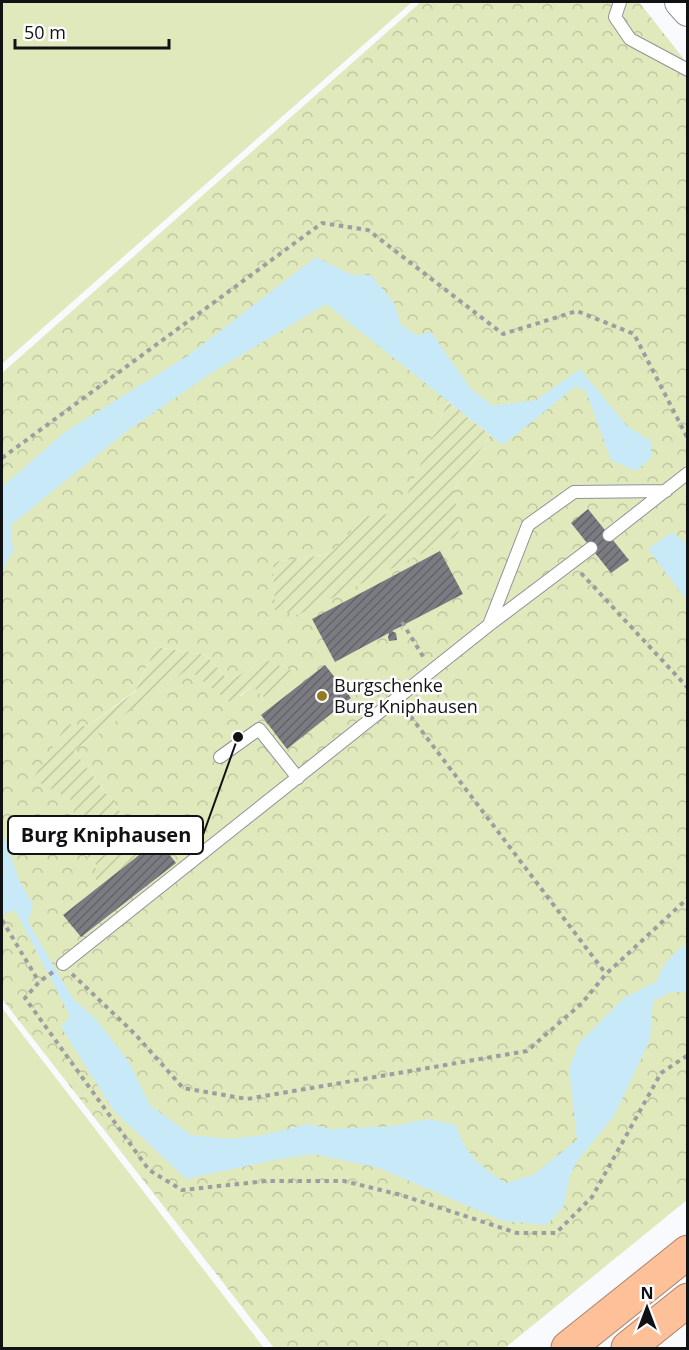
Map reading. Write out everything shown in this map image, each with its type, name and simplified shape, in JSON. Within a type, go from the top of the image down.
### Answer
[{"type":"highway","points":[[568,1348],[687,1252]]},
{"type":"highway","points":[[628,1348],[687,1300]]},
{"type":"street","points":[[680,2],[687,11]]},
{"type":"lane","points":[[620,2],[615,17],[630,39],[687,70]]},
{"type":"lane","points":[[609,534],[687,473]]},
{"type":"lane","points":[[489,625],[528,525],[574,492],[666,491]]},
{"type":"lane","points":[[63,964],[433,672],[489,625],[591,548]]},
{"type":"lane","points":[[220,757],[259,729],[298,778]]},
{"type":"path","points":[[2,458],[322,223],[368,230],[503,334],[577,311],[634,334],[687,440]]},
{"type":"path","points":[[572,564],[687,688]]},
{"type":"path","points":[[402,622],[433,672]]},
{"type":"path","points":[[398,699],[606,974]]},
{"type":"path","points":[[63,964],[135,1034],[183,1088],[247,1099],[527,1051],[582,1003],[606,974],[687,898]]},
{"type":"path","points":[[2,920],[39,982],[25,998],[148,1170],[182,1190],[267,1181],[344,1181],[401,1196],[517,1233],[556,1233],[592,1197],[662,1073],[687,1055]]},
{"type":"green space","points":[[2,2],[412,2],[2,364]]},
{"type":"green space","points":[[421,2],[639,2],[687,63],[687,1200],[505,1348],[274,1348],[2,999],[2,373]],"holes":[[[448,402],[490,435],[454,490],[276,610],[273,562],[330,554],[366,516],[399,514]],[[156,647],[206,655],[229,681],[265,660],[252,686],[241,696],[188,668],[74,751],[135,831],[96,887],[96,861],[69,847],[76,802],[67,724],[88,726],[135,691]]]},
{"type":"green space","points":[[448,402],[490,435],[454,490],[459,535],[298,615],[275,610],[273,562],[330,554],[366,516],[399,513]]},
{"type":"green space","points":[[156,647],[206,655],[229,681],[265,660],[299,673],[266,699],[252,686],[231,703],[188,669],[74,751],[135,831],[158,840],[96,888],[96,861],[69,847],[75,802],[33,779],[67,724],[88,726],[135,692]]},
{"type":"green space","points":[[2,1008],[264,1348],[2,1348]]},
{"type":"water","points":[[316,257],[352,275],[371,275],[394,303],[401,325],[417,335],[431,332],[471,389],[493,406],[536,400],[580,369],[627,426],[651,441],[651,458],[636,471],[611,460],[586,391],[576,386],[503,445],[326,304],[210,374],[127,431],[11,525],[13,551],[2,572],[2,487],[65,432],[189,355]]},
{"type":"water","points":[[672,532],[687,544],[687,601],[648,549]]},
{"type":"water","points":[[2,830],[19,880],[33,905],[28,922],[73,999],[96,1019],[129,1062],[150,1105],[191,1135],[229,1139],[264,1135],[308,1124],[331,1129],[393,1126],[428,1119],[456,1125],[464,1145],[475,1159],[506,1183],[533,1175],[577,1140],[569,1069],[579,1043],[624,998],[657,981],[668,960],[687,944],[687,992],[671,992],[653,1001],[650,1040],[614,1116],[578,1160],[570,1175],[563,1208],[546,1225],[503,1221],[379,1168],[314,1154],[186,1179],[114,1111],[61,1027],[70,1016],[15,910],[5,914],[2,909]]},
{"type":"building","points":[[588,509],[629,560],[611,573],[571,523]]},
{"type":"building","points":[[440,551],[463,594],[392,631],[396,633],[397,640],[389,641],[389,633],[335,662],[312,619]]},
{"type":"building","points":[[325,665],[351,698],[287,749],[261,715]]},
{"type":"building","points":[[158,840],[176,863],[81,937],[63,915]]},
{"type":"place","name":"Burgschenke Burg Kniphausen","points":[[322,696]]},
{"type":"place","name":"Burg Kniphausen","points":[[238,737]]}]
